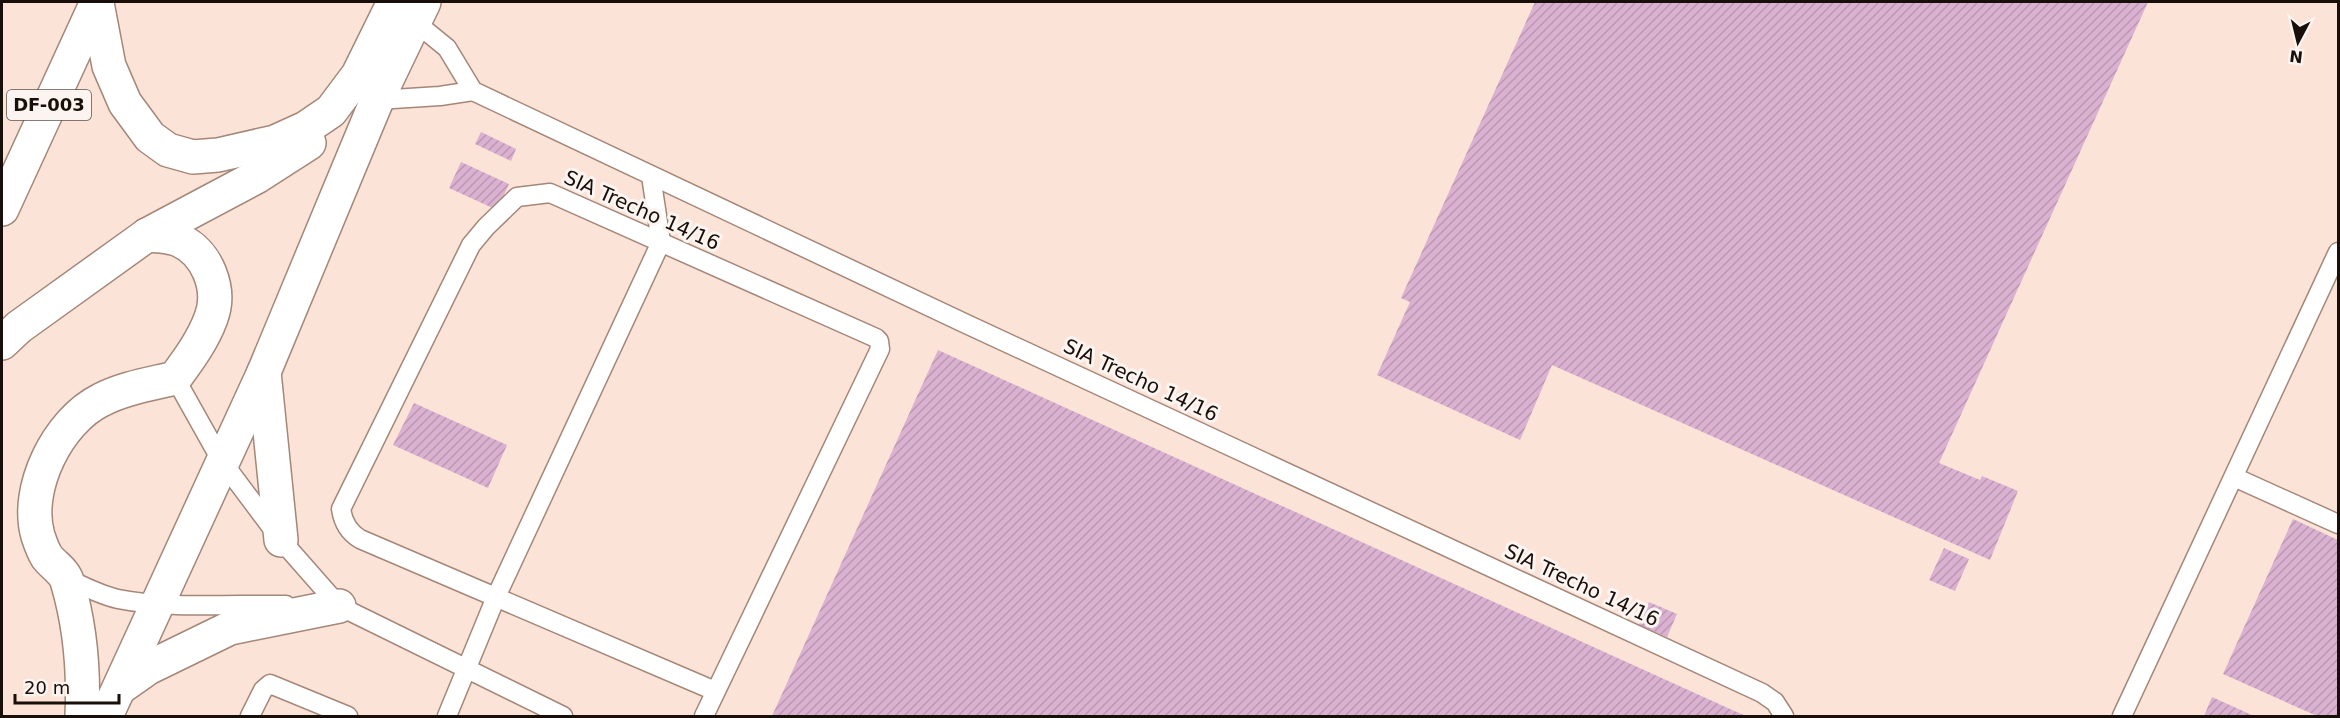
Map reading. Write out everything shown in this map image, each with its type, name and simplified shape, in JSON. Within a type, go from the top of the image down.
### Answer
[{"type":"main road","points":[[97,2],[109,66],[125,104],[150,136],[168,150],[193,157],[218,155],[275,142],[306,128],[331,111],[411,8]]},
{"type":"main road","name":"DF-003","points":[[2,209],[97,2]]},
{"type":"main road","points":[[106,717],[221,460],[264,372],[377,100],[411,8]]},
{"type":"main road","points":[[2,343],[19,327],[147,235],[256,177],[377,100]]},
{"type":"main road","points":[[82,717],[83,683],[78,638],[66,578],[45,555],[37,534],[35,514],[40,479],[55,445],[81,413],[100,400],[125,390],[175,378],[190,358],[212,316],[214,299],[209,268],[197,252],[178,240],[147,235]]},
{"type":"main road","points":[[264,372],[281,540]]},
{"type":"main road","points":[[121,687],[148,668],[230,628],[339,606]]},
{"type":"lane","points":[[377,100],[440,96],[473,91],[447,48],[411,8]]},
{"type":"lane","name":"SIA Trecho 14/16","points":[[473,91],[1762,693],[1775,702],[1784,717]]},
{"type":"lane","points":[[447,717],[496,597],[661,242],[651,176]]},
{"type":"lane","name":"SIA Trecho 14/16","points":[[704,717],[880,344],[876,338],[550,193],[517,197],[471,244],[341,509],[343,519],[351,534],[360,539],[716,691]]},
{"type":"lane","points":[[2122,717],[2338,252]]},
{"type":"lane","points":[[175,378],[221,460],[281,540],[339,606],[563,717]]},
{"type":"lane","points":[[2234,477],[2338,524]]},
{"type":"lane","points":[[66,578],[100,594],[118,599],[158,603],[339,606]]},
{"type":"lane","points":[[250,717],[263,690],[270,684],[348,717]]},
{"type":"building","points":[[1535,2],[2148,2],[1939,463],[1980,480],[1982,476],[2018,491],[1990,560],[1552,365],[1520,440],[1377,375],[1410,302],[1401,298]]},
{"type":"building","points":[[481,132],[516,149],[511,161],[475,144]]},
{"type":"building","points":[[461,162],[509,184],[497,210],[449,188]]},
{"type":"building","points":[[938,350],[1730,709],[1746,716],[772,716]]},
{"type":"building","points":[[414,403],[507,445],[488,488],[393,445]]},
{"type":"building","points":[[2293,519],[2338,540],[2338,716],[2317,716],[2223,674]]},
{"type":"building","points":[[1944,548],[1969,559],[1955,591],[1929,580]]},
{"type":"building","points":[[1649,602],[1677,614],[1667,637],[1639,625]]},
{"type":"building","points":[[2212,697],[2254,716],[2204,716]]}]
